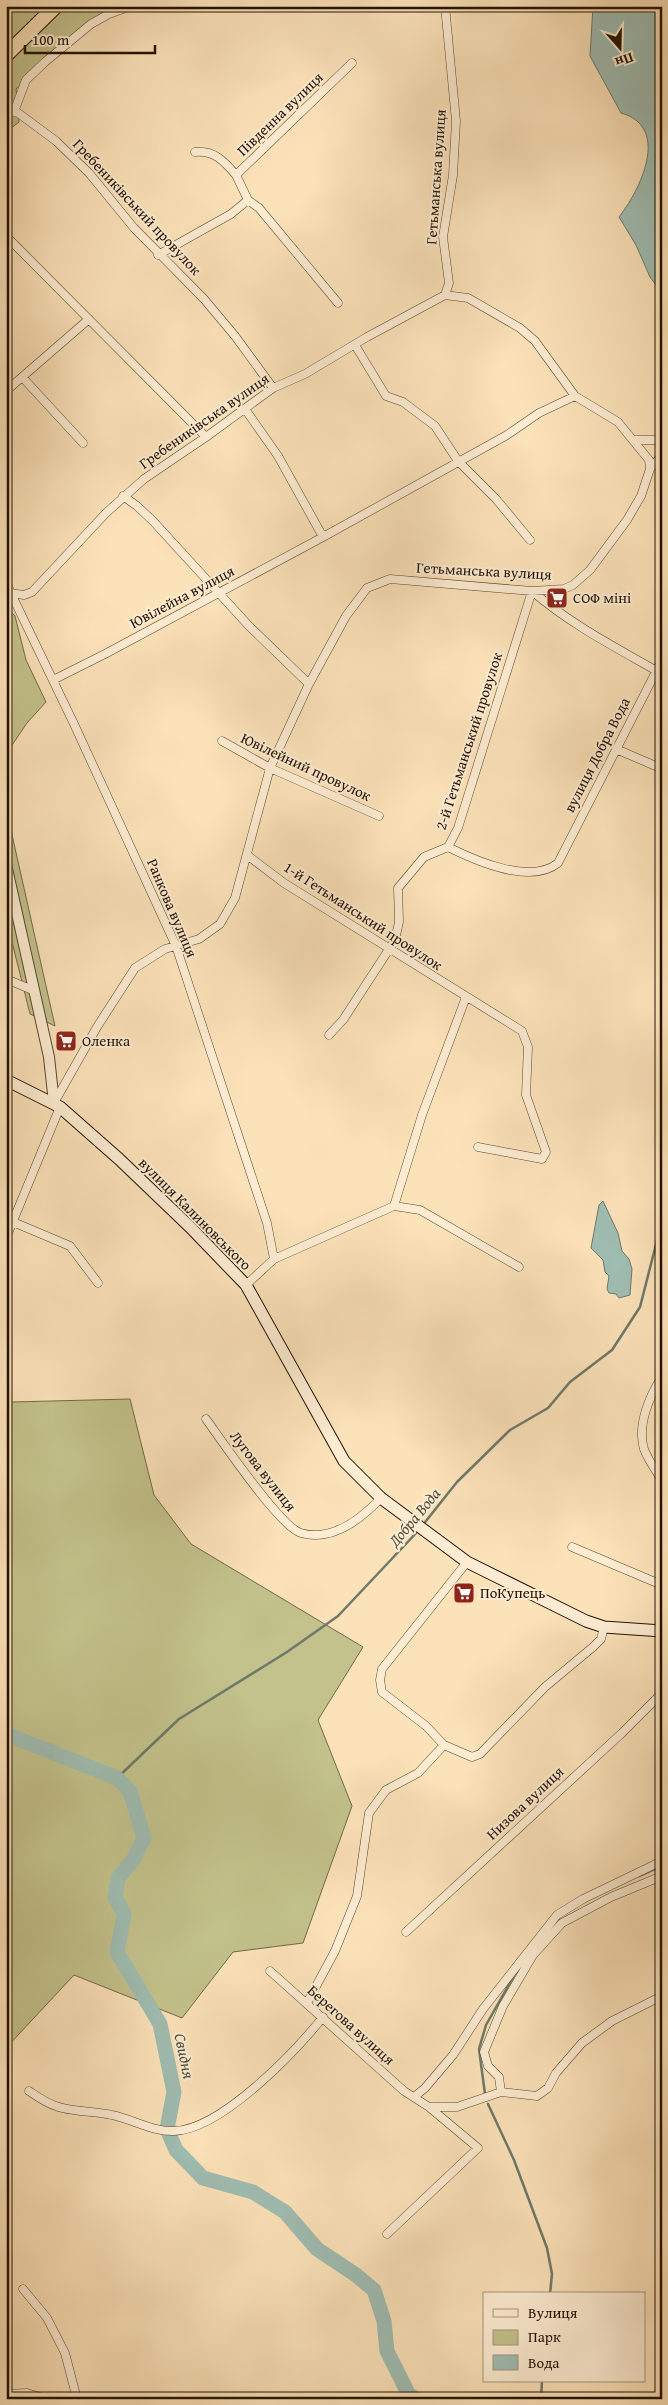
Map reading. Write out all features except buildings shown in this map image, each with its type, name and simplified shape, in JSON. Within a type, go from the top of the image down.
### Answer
[{"type":"highway","points":[[6,54],[56,6]]},
{"type":"main road","name":"вулиця Калиновського","points":[[6,1080],[57,1105],[119,1159],[190,1227],[246,1285],[344,1461],[382,1498],[467,1562],[586,1621],[604,1627],[660,1631]]},
{"type":"street","points":[[14,112],[26,80],[45,62],[91,24],[131,6]]},
{"type":"street","name":"Гетьманська вулиця","points":[[445,6],[456,121],[453,175],[443,236],[449,283],[445,296]]},
{"type":"street","name":"Південна вулиця","points":[[248,200],[236,175],[352,63]]},
{"type":"street","name":"Гребениківський провулок","points":[[6,104],[14,112],[56,141],[108,194],[158,255],[210,306],[235,336],[273,388]]},
{"type":"street","points":[[195,152],[207,150],[224,161],[236,175]]},
{"type":"street","points":[[158,255],[231,214],[248,200],[259,208],[338,303]]},
{"type":"street","points":[[6,236],[206,437]]},
{"type":"street","points":[[445,296],[468,298],[520,328],[535,341],[574,396],[618,422],[649,460],[650,469]]},
{"type":"street","name":"Гребениківська вулиця","points":[[8,590],[24,594],[32,592],[123,496],[144,479],[273,388],[304,374],[445,296]]},
{"type":"street","points":[[6,391],[89,319]]},
{"type":"street","points":[[355,345],[386,396],[403,402],[435,426],[458,461],[496,499],[530,540]]},
{"type":"street","points":[[23,378],[83,443]]},
{"type":"street","name":"Ювілейна вулиця","points":[[53,680],[323,537],[507,435],[539,413],[574,396]]},
{"type":"street","points":[[245,409],[278,456],[323,537]]},
{"type":"street","points":[[634,440],[662,440]]},
{"type":"street","points":[[650,469],[662,455]]},
{"type":"street","name":"Гетьманська вулиця","points":[[9,1220],[57,1105],[97,1027],[135,968],[165,949],[199,939],[220,924],[235,898],[270,768],[309,684],[346,616],[367,588],[390,579],[532,591],[564,589],[573,585],[590,570],[627,520],[641,496],[650,469]]},
{"type":"street","points":[[123,496],[153,521],[218,594],[309,684]]},
{"type":"street","name":"Ранкова вулиця","points":[[6,583],[176,946],[266,1223],[274,1259]]},
{"type":"street","points":[[532,591],[551,608],[576,625],[655,670],[662,676]]},
{"type":"street","name":"2-й Гетьманський провулок","points":[[330,1035],[343,1020],[395,940],[398,922],[398,888],[424,857],[448,848],[458,828],[532,591]]},
{"type":"street","name":"вулиця Добра Вода","points":[[448,848],[477,861],[520,871],[538,872],[550,869],[558,862],[655,670],[662,660]]},
{"type":"street","name":"Ювілейний провулок","points":[[222,741],[270,768],[379,816]]},
{"type":"street","points":[[616,749],[658,768]]},
{"type":"street","name":"1-й Гетьманський провулок","points":[[247,855],[284,883],[389,950],[515,1025],[526,1038],[528,1065],[526,1095],[546,1152],[542,1159],[478,1147]]},
{"type":"street","points":[[6,864],[9,885],[49,1057],[57,1105]]},
{"type":"street","points":[[6,979],[35,991]]},
{"type":"street","points":[[394,1206],[422,1115],[466,997]]},
{"type":"street","points":[[246,1285],[274,1259],[394,1206],[420,1210],[519,1267]]},
{"type":"street","points":[[6,1238],[9,1220],[70,1246],[98,1283]]},
{"type":"street","points":[[662,1377],[650,1399],[642,1428],[644,1448],[662,1480]]},
{"type":"street","name":"Лугова вулиця","points":[[206,1419],[281,1518],[301,1533],[317,1535],[334,1531],[364,1515],[382,1498]]},
{"type":"street","points":[[572,1546],[662,1585]]},
{"type":"street","points":[[467,1562],[382,1669],[380,1680],[382,1692],[426,1726],[444,1745],[472,1757],[480,1754],[545,1687],[594,1647],[600,1639],[604,1627]]},
{"type":"street","points":[[660,1631],[662,1616]]},
{"type":"street","name":"Низова вулиця","points":[[406,1932],[622,1733],[662,1693]]},
{"type":"street","points":[[307,2003],[335,1951],[357,1896],[363,1865],[369,1813],[386,1790],[418,1774],[444,1745]]},
{"type":"street","points":[[414,2097],[425,2088],[454,2055],[483,2009],[529,1948],[545,1928],[566,1908],[662,1861]]},
{"type":"street","points":[[501,2092],[499,2077],[488,2066],[484,2052],[503,2006],[521,1973],[540,1945],[562,1923],[611,1897],[662,1876]]},
{"type":"street","points":[[529,1948],[540,1945]]},
{"type":"street","name":"Берегова вулиця","points":[[270,1971],[404,2091],[429,2107],[478,2148],[387,2234]]},
{"type":"street","points":[[429,2107],[457,2107],[501,2092],[537,2096],[548,2088],[556,2073],[582,2043],[612,2021],[662,1996]]},
{"type":"street","points":[[29,2091],[58,2107],[114,2115],[163,2130],[176,2131],[193,2127],[230,2106],[286,2060],[323,2017]]},
{"type":"street","points":[[23,2289],[48,2318],[65,2352],[77,2399]]},
{"type":"street","points":[[6,2394],[27,2393],[47,2399]]},
{"type":"green space","points":[[6,6],[121,6],[103,13],[16,89],[19,122],[6,132]]},
{"type":"green space","points":[[6,606],[15,616],[26,660],[46,702],[27,723],[6,754]]},
{"type":"green space","points":[[6,808],[55,1026],[30,1014],[6,918]]},
{"type":"green space","points":[[130,1399],[154,1495],[191,1544],[363,1647],[318,1720],[352,1806],[303,1943],[233,1952],[182,2018],[74,1975],[6,2048],[6,1410],[12,1402]]},
{"type":"water","points":[[593,6],[662,6],[662,293],[650,277],[636,245],[619,217],[637,188],[643,173],[648,143],[644,130],[635,120],[621,113],[590,56]]},
{"type":"water","points":[[603,1201],[618,1233],[622,1251],[629,1259],[632,1269],[630,1295],[619,1298],[616,1294],[609,1293],[607,1289],[609,1276],[605,1272],[603,1260],[591,1248],[599,1205]]},
{"type":"waterway","name":"Добра Вода","points":[[422,1526],[457,1482],[510,1430],[548,1408],[570,1382],[612,1350],[640,1307],[662,1221]]},
{"type":"waterway","name":"Добра Вода","points":[[117,1778],[179,1719],[287,1652],[338,1616],[419,1530]]},
{"type":"waterway","name":"Свидня","points":[[6,1734],[117,1778],[130,1791],[144,1838],[133,1860],[118,1878],[115,1898],[124,1914],[117,1952],[160,2024],[174,2092],[167,2129],[176,2150],[203,2178],[253,2192],[285,2212],[317,2249],[356,2275],[374,2290],[384,2321],[387,2351],[409,2395],[417,2399]]},
{"type":"waterway","points":[[639,1876],[655,1869]]},
{"type":"waterway","points":[[485,2094],[479,2049],[486,2025],[515,1974]]},
{"type":"waterway","points":[[488,2104],[514,2160],[547,2248],[552,2274],[550,2292]]},
{"type":"waterway","points":[[541,2399],[542,2382]]},
{"type":"place","name":"СОФ міні","points":[[557,598]]},
{"type":"place","name":"Оленка","points":[[66,1041]]},
{"type":"place","name":"ПоКупець","points":[[464,1593]]}]
